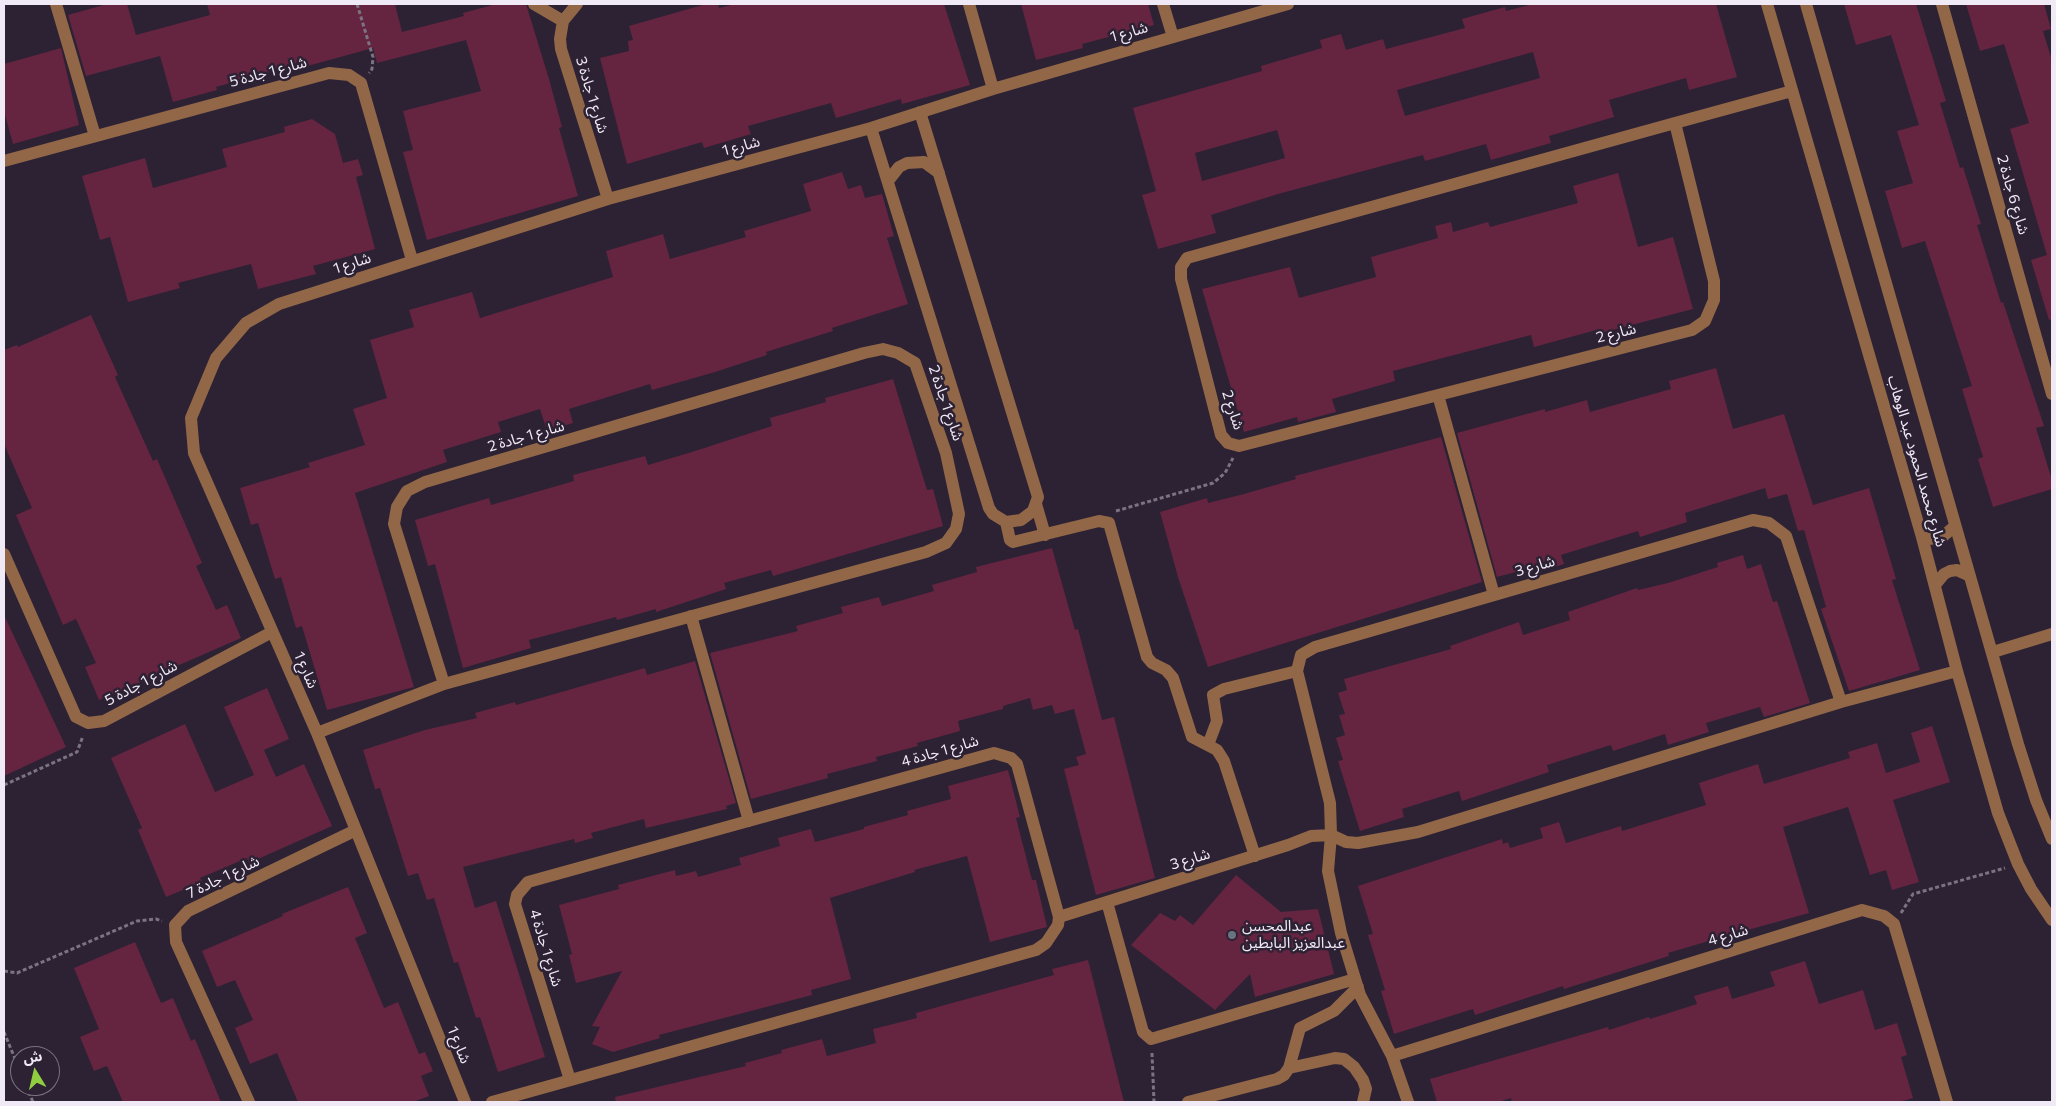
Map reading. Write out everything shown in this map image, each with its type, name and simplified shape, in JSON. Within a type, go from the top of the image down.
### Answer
[{"type":"street","points":[[56,4],[95,136]]},
{"type":"street","points":[[534,4],[562,21],[577,4]]},
{"type":"street","points":[[968,4],[993,89]]},
{"type":"street","points":[[1163,4],[1173,37]]},
{"type":"street","name":"شارع 1","points":[[464,1102],[354,831],[317,733],[194,453],[192,418],[216,358],[246,324],[279,304],[412,260],[608,199],[871,128],[993,89],[1288,4]]},
{"type":"street","name":"شارع محمد الحمود عبد الوهاب","points":[[1767,4],[1922,537],[1957,671],[1998,814],[2018,864],[2052,920]]},
{"type":"street","name":"شارع محمد الحمود عبد الوهاب","points":[[1806,4],[2021,753],[2036,800],[2052,839]]},
{"type":"street","name":"شارع 6 جادة 2","points":[[1942,4],[2052,394]]},
{"type":"street","name":"شارع 1 جادة 3","points":[[562,21],[561,48],[608,199]]},
{"type":"street","name":"شارع 1 جادة 5","points":[[4,161],[329,73],[349,75],[361,83]]},
{"type":"street","points":[[361,83],[412,260]]},
{"type":"street","name":"شارع 2","points":[[1674,123],[1714,281],[1714,300],[1705,321],[1692,330],[1239,446],[1228,443],[1221,435],[1181,279],[1181,267],[1187,258],[1674,123],[1792,91]]},
{"type":"street","points":[[871,128],[989,508],[993,514],[1006,522],[1022,520],[1033,511],[1038,497],[920,112]]},
{"type":"street","points":[[888,181],[899,167],[907,163],[924,162],[939,172]]},
{"type":"street","name":"شارع 1 جادة 2","points":[[317,733],[444,684],[926,552],[946,543],[956,529],[959,514],[946,453],[915,362],[898,353],[883,349],[425,482],[407,491],[397,507],[394,524],[444,684]]},
{"type":"street","points":[[1438,395],[1494,595]]},
{"type":"street","points":[[1036,504],[1045,535]]},
{"type":"street","name":"شارع 3","points":[[1297,671],[1301,655],[1316,647],[1753,520],[1769,523],[1786,536],[1841,702]]},
{"type":"street","points":[[1006,522],[1010,540],[1013,542],[1104,521],[1111,529],[1147,657],[1152,663],[1171,674],[1192,737],[1217,750],[1224,761],[1255,856]]},
{"type":"street","points":[[1922,537],[1928,539],[1941,538],[1955,526]]},
{"type":"street","points":[[4,554],[76,717],[88,723]]},
{"type":"street","points":[[1935,585],[1939,579],[1950,571],[1957,570],[1970,576]]},
{"type":"street","points":[[692,616],[748,821]]},
{"type":"street","name":"شارع 1 جادة 5","points":[[88,723],[104,721],[272,632]]},
{"type":"street","points":[[1993,652],[2052,634]]},
{"type":"street","points":[[1208,745],[1217,721],[1213,695],[1224,688],[1297,671],[1330,803],[1331,835],[1328,871],[1341,933],[1356,983],[1392,1056],[1408,1102]]},
{"type":"street","name":"شارع 3","points":[[1058,917],[1255,856],[1311,836],[1331,835],[1346,842],[1358,843],[1418,832],[1841,702],[1957,671]]},
{"type":"street","name":"شارع 1 جادة 4","points":[[570,1080],[515,904],[521,887],[528,882],[994,752],[1003,754],[1017,764],[1058,917]]},
{"type":"street","name":"شارع 1 جادة 7","points":[[175,925],[188,911],[354,831]]},
{"type":"street","points":[[1107,902],[1142,1032],[1151,1039],[1356,983]]},
{"type":"street","name":"شارع 4","points":[[1392,1056],[1862,910],[1884,916],[1894,924]]},
{"type":"street","points":[[492,1102],[1036,950],[1046,943],[1053,933],[1058,925],[1058,917]]},
{"type":"street","points":[[1894,924],[1946,1102]]},
{"type":"street","points":[[175,925],[176,942],[249,1102]]},
{"type":"street","points":[[1289,1068],[1296,1035],[1300,1028],[1341,1006],[1356,983]]},
{"type":"street","points":[[1188,1102],[1277,1079],[1289,1068],[1335,1058],[1344,1059],[1354,1067],[1363,1080],[1366,1089],[1363,1102]]},
{"type":"path","points":[[357,4],[373,58],[372,69],[361,83]]},
{"type":"path","points":[[1104,521],[1114,512],[1213,483],[1224,474],[1239,446]]},
{"type":"path","points":[[4,785],[77,752],[88,723]]},
{"type":"path","points":[[1894,924],[1913,894],[2018,864]]},
{"type":"path","points":[[4,971],[17,973],[137,921],[156,919],[175,925]]},
{"type":"path","points":[[4,1032],[10,1047]]},
{"type":"path","points":[[1151,1039],[1154,1102]]},
{"type":"building","points":[[107,4],[127,4],[136,35],[210,15],[207,4],[395,4],[402,32],[464,16],[463,13],[496,4],[526,4],[562,127],[559,128],[578,196],[427,240],[403,152],[413,150],[403,111],[481,91],[466,40],[377,63],[373,48],[293,70],[291,66],[216,87],[217,90],[173,102],[160,56],[86,76],[68,15]]},
{"type":"building","points":[[706,4],[718,4],[719,8],[735,4],[944,4],[970,85],[902,104],[901,99],[836,118],[831,103],[748,126],[751,134],[704,148],[702,142],[627,164],[600,58],[629,51],[628,41],[633,40],[629,26]]},
{"type":"building","points":[[1021,4],[1148,4],[1154,25],[1082,44],[1083,48],[1036,60]]},
{"type":"building","points":[[1533,4],[1716,4],[1737,77],[1689,90],[1686,78],[1609,100],[1614,117],[1549,136],[1551,143],[1491,160],[1486,144],[1425,161],[1423,155],[1278,194],[1211,215],[1216,233],[1158,249],[1142,195],[1156,191],[1133,108],[1262,71],[1261,66],[1322,48],[1320,40],[1341,34],[1346,50],[1383,39],[1386,49],[1465,28],[1462,19],[1505,7],[1506,11]],"holes":[[[1533,52],[1540,78],[1405,116],[1397,90]],[[1277,130],[1285,158],[1202,181],[1195,153]]]},
{"type":"building","points":[[1844,4],[1916,4],[1946,101],[1940,103],[1960,168],[1963,167],[1981,224],[1977,225],[2001,303],[2003,302],[2044,426],[2036,428],[2052,480],[2052,489],[1993,507],[1978,459],[1983,457],[1962,389],[1972,386],[1925,241],[1902,248],[1885,191],[1913,183],[1897,131],[1919,125],[1891,35],[1856,45]]},
{"type":"building","points":[[1966,4],[2044,4],[2051,29],[2043,31],[2052,61],[2052,319],[2049,320],[2031,260],[2047,255],[2010,129],[2029,123],[2004,44],[1980,51]]},
{"type":"building","points":[[61,48],[79,125],[13,144],[4,111],[4,64]]},
{"type":"building","points":[[312,119],[335,134],[343,163],[358,159],[363,175],[356,177],[375,249],[313,266],[316,274],[258,289],[251,264],[178,283],[180,288],[128,302],[110,237],[100,240],[82,176],[145,158],[153,188],[227,167],[222,149],[285,132],[284,127]]},
{"type":"building","points":[[842,172],[848,189],[861,185],[865,198],[882,194],[894,236],[887,238],[908,304],[832,328],[833,331],[766,352],[767,355],[715,372],[652,390],[650,384],[569,409],[573,423],[547,431],[540,409],[498,422],[501,432],[443,450],[447,462],[355,493],[414,687],[327,710],[302,626],[296,628],[281,577],[275,579],[258,523],[251,525],[240,488],[310,467],[308,463],[365,445],[353,409],[387,398],[370,340],[414,327],[409,310],[472,292],[480,318],[613,277],[606,251],[663,234],[670,259],[746,237],[744,231],[811,211],[803,184]]},
{"type":"building","points":[[1618,173],[1638,247],[1673,237],[1693,309],[1601,333],[1600,329],[1534,347],[1531,335],[1393,371],[1395,381],[1332,399],[1336,412],[1298,422],[1297,417],[1244,432],[1202,289],[1290,267],[1299,298],[1376,277],[1371,257],[1438,238],[1435,226],[1451,222],[1453,232],[1488,222],[1490,227],[1578,203],[1573,186]]},
{"type":"building","points":[[91,315],[118,375],[115,377],[153,461],[157,459],[202,563],[196,566],[216,610],[227,605],[241,638],[99,700],[85,667],[96,663],[76,619],[63,625],[16,515],[32,508],[4,444],[4,350],[17,345],[18,347]]},
{"type":"building","points":[[1716,368],[1733,429],[1784,414],[1813,505],[1869,488],[1896,579],[1892,580],[1920,670],[1849,691],[1821,609],[1826,607],[1804,530],[1798,531],[1787,494],[1768,499],[1765,488],[1685,513],[1687,522],[1640,537],[1638,531],[1561,555],[1564,564],[1540,572],[1538,566],[1497,577],[1457,433],[1545,409],[1545,412],[1587,400],[1590,412],[1671,389],[1669,381]]},
{"type":"building","points":[[893,379],[927,490],[933,489],[943,526],[773,576],[771,570],[724,583],[726,589],[656,612],[656,609],[617,620],[616,617],[529,640],[531,648],[463,668],[435,564],[428,566],[415,520],[489,498],[491,505],[574,481],[573,475],[645,456],[648,465],[772,426],[770,418],[826,402],[825,398]]},
{"type":"building","points":[[1441,437],[1482,582],[1208,667],[1178,577],[1160,512],[1207,498],[1208,503],[1244,494],[1296,479],[1295,476]]},
{"type":"building","points":[[1052,548],[1075,630],[1078,629],[1102,720],[1114,717],[1155,878],[1096,895],[1064,769],[1079,765],[1076,757],[1086,754],[1074,709],[1055,714],[1052,705],[1033,710],[1030,698],[1003,706],[1003,709],[958,721],[960,731],[917,743],[918,746],[876,757],[877,761],[827,774],[828,778],[751,799],[710,653],[798,631],[796,626],[843,613],[841,607],[879,597],[882,606],[934,591],[932,585],[977,572],[976,567]]},
{"type":"building","points":[[1743,555],[1747,569],[1761,564],[1773,602],[1777,601],[1810,703],[1764,717],[1760,707],[1706,723],[1709,732],[1668,745],[1665,734],[1613,751],[1611,745],[1547,765],[1549,772],[1462,801],[1459,791],[1402,809],[1404,817],[1360,831],[1338,761],[1343,760],[1336,738],[1345,735],[1339,715],[1345,714],[1338,693],[1347,690],[1344,679],[1451,649],[1450,646],[1519,622],[1523,635],[1570,620],[1568,612],[1637,588],[1638,590],[1668,583],[1718,567],[1717,563]]},
{"type":"building","points":[[4,615],[66,747],[4,776]]},
{"type":"building","points":[[695,661],[736,803],[726,806],[727,809],[646,828],[644,819],[591,833],[593,838],[575,843],[574,839],[463,867],[475,908],[496,901],[545,1057],[498,1072],[480,1017],[476,1018],[458,962],[454,963],[434,898],[427,900],[418,873],[408,876],[380,788],[375,789],[363,750],[425,730],[477,718],[475,713],[515,702],[516,705],[645,668],[647,675]]},
{"type":"building","points":[[267,688],[289,739],[264,750],[276,777],[304,764],[332,826],[249,863],[247,858],[200,878],[202,882],[166,897],[138,830],[142,828],[111,758],[185,724],[215,792],[254,775],[224,707]]},
{"type":"building","points":[[1932,726],[1950,782],[1893,800],[1919,882],[1892,890],[1886,870],[1870,875],[1848,807],[1783,827],[1809,913],[1668,953],[1669,956],[1564,989],[1563,986],[1475,1015],[1473,1009],[1394,1034],[1381,991],[1385,990],[1368,935],[1373,934],[1358,886],[1502,839],[1503,844],[1508,842],[1510,848],[1543,838],[1540,828],[1559,822],[1566,843],[1621,826],[1622,831],[1706,805],[1699,783],[1758,764],[1764,784],[1850,758],[1848,752],[1877,743],[1886,773],[1920,762],[1911,733]]},
{"type":"building","points":[[1008,770],[1020,817],[1016,818],[1032,880],[1036,880],[1047,927],[990,942],[967,856],[914,870],[915,872],[830,898],[851,979],[811,990],[812,995],[659,1035],[660,1038],[613,1052],[592,1044],[600,1027],[592,1026],[622,971],[576,983],[569,955],[572,954],[559,905],[619,889],[618,885],[675,870],[676,876],[696,871],[698,877],[741,865],[739,858],[780,846],[778,838],[811,829],[815,842],[864,829],[864,827],[908,815],[907,811],[951,799],[948,786]]},
{"type":"building","name":"عبدالمحسن عبدالعزيز البابطين","points":[[1236,875],[1281,912],[1318,909],[1334,974],[1255,997],[1250,974],[1215,1010],[1131,945],[1160,913],[1175,921],[1180,915],[1193,925]]},
{"type":"building","points":[[348,887],[367,933],[355,938],[384,1008],[398,1002],[419,1054],[425,1052],[433,1071],[421,1076],[429,1096],[413,1102],[298,1102],[277,1053],[250,1064],[235,1028],[253,1020],[235,980],[217,987],[202,951],[283,916],[282,914]]},
{"type":"building","points":[[135,942],[161,1003],[173,998],[191,1041],[195,1039],[221,1102],[123,1102],[107,1066],[94,1071],[80,1037],[99,1029],[74,968]]},
{"type":"building","points":[[1088,960],[1124,1102],[616,1102],[615,1097],[746,1066],[745,1063],[782,1053],[781,1050],[822,1039],[827,1056],[876,1043],[873,1029],[917,1018],[916,1013],[1054,975],[1052,969]]},
{"type":"building","points":[[1805,961],[1819,1004],[1863,990],[1875,1030],[1897,1023],[1907,1055],[1901,1057],[1913,1098],[1899,1102],[1512,1102],[1511,1098],[1498,1102],[1437,1102],[1430,1079],[1608,1027],[1609,1030],[1649,1017],[1650,1019],[1697,1004],[1694,996],[1728,986],[1732,999],[1775,986],[1770,972]]},
{"type":"place","name":"عبدالمحسن عبدالعزيز البابطين","points":[[1232,935]]}]
